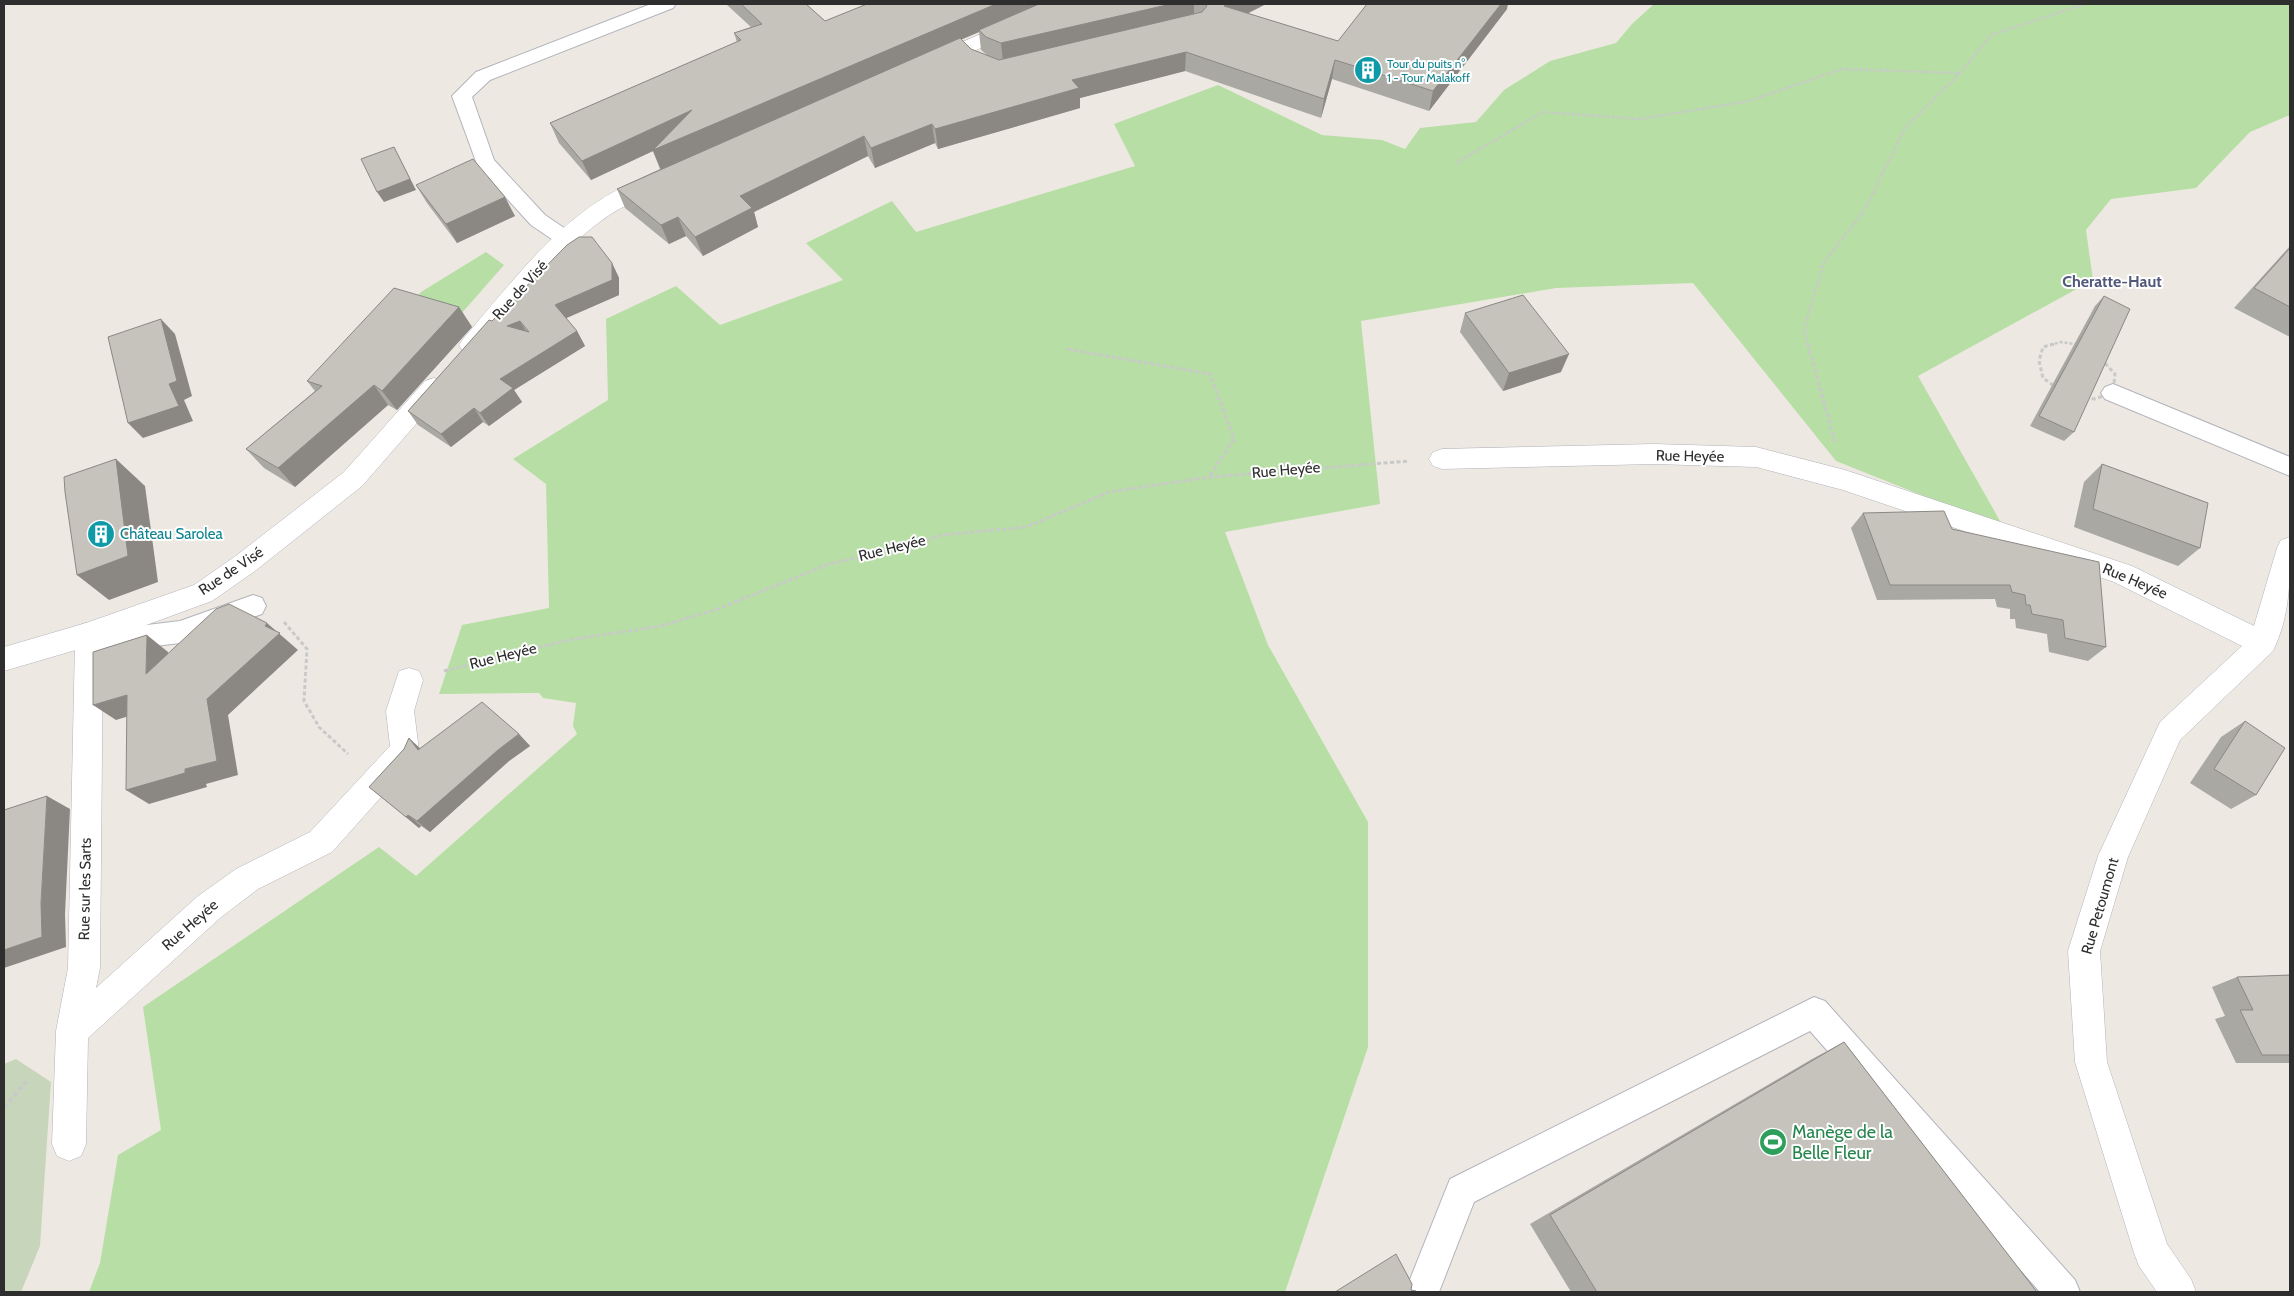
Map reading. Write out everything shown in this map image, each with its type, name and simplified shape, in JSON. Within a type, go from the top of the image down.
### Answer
[{"type":"street","points":[[912,71],[973,56],[1064,4]]},
{"type":"street","name":"Rue de Visé","points":[[4,659],[87,639],[203,593],[246,563],[353,479],[566,238],[589,219],[624,196],[678,172]]},
{"type":"street","name":"Rue Heyée","points":[[1442,459],[1654,454],[1756,457],[1846,480],[2123,574],[2263,643]]},
{"type":"street","points":[[2263,643],[2290,548]]},
{"type":"street","name":"Rue sur les Sarts","points":[[69,1144],[72,1031],[84,968],[87,639]]},
{"type":"street","name":"Rue Petoumont","points":[[2178,1292],[2152,1253],[2091,1062],[2084,951],[2113,856],[2170,731],[2263,643]]},
{"type":"street","name":"Rue Heyée","points":[[72,1031],[209,906],[247,879],[321,842],[406,750],[400,711],[409,680]]},
{"type":"lane","points":[[566,238],[538,220],[485,162],[462,96],[483,76],[667,4]]},
{"type":"lane","points":[[2113,393],[2290,467]]},
{"type":"lane","points":[[87,639],[180,632],[253,606]]},
{"type":"lane","points":[[1422,1292],[1462,1191],[1814,1012],[2063,1292]]},
{"type":"path","points":[[1846,480],[1804,329],[1824,262],[1863,214],[1905,128],[1960,73],[1992,35],[2085,4]]},
{"type":"path","points":[[1456,163],[1544,112],[1640,120],[1749,101],[1842,69],[1960,73]]},
{"type":"path","points":[[2061,342],[2078,344],[2102,360],[2115,374],[2116,379],[2113,393],[2111,392],[2094,399],[2064,393],[2044,378],[2039,361],[2043,347],[2061,342]]},
{"type":"path","points":[[1067,349],[1210,374],[1234,438],[1210,477]]},
{"type":"path","name":"Rue Heyée","points":[[409,680],[569,640],[661,626],[718,609],[829,564],[896,550],[942,535],[1026,527],[1109,492],[1210,477],[1304,468],[1442,459]]},
{"type":"path","points":[[253,606],[282,619],[306,649],[304,701],[319,727],[355,760],[383,775]]},
{"type":"green space","points":[[1654,4],[2290,4],[2290,115],[2250,132],[2196,188],[2111,199],[2086,230],[2093,280],[1918,376],[2004,528],[1836,461],[1693,283],[1556,288],[1361,321],[1380,504],[1225,532],[1268,645],[1368,822],[1368,1047],[1285,1292],[89,1292],[100,1263],[118,1155],[161,1130],[143,1007],[379,847],[416,876],[577,734],[573,726],[576,703],[543,698],[539,693],[439,694],[462,625],[549,608],[546,484],[513,459],[608,400],[606,319],[676,286],[720,325],[843,280],[806,243],[892,201],[916,232],[1135,166],[1114,124],[1218,85],[1322,135],[1382,140],[1405,149],[1420,128],[1476,122],[1504,90],[1550,61],[1616,43],[1632,24]]},
{"type":"green space","points":[[486,252],[504,265],[454,322],[408,308],[421,292]]},
{"type":"green space","points":[[16,1059],[51,1082],[40,1246],[21,1292],[4,1292],[4,1064]]},
{"type":"building","points":[[741,4],[806,4],[825,21],[867,4],[996,4],[653,150],[692,110],[582,161],[550,123],[741,40],[734,33],[762,24]]},
{"type":"building","points":[[1039,4],[1171,4],[1001,43],[986,37],[979,30]]},
{"type":"building","points":[[1205,4],[1229,4],[1224,6],[1338,41],[1367,4],[1501,4],[1433,91],[1335,60],[1324,99],[1186,52],[1072,80],[1079,88],[935,129],[932,124],[871,148],[864,136],[740,196],[752,208],[695,237],[678,217],[661,225],[617,189],[960,38],[971,49],[999,60],[1202,12],[1207,6]]},
{"type":"building","points":[[394,147],[410,179],[377,192],[361,159]]},
{"type":"building","points":[[473,159],[505,197],[446,224],[416,185]]},
{"type":"building","points":[[579,237],[592,237],[612,263],[612,280],[555,305],[577,331],[500,379],[513,388],[480,413],[474,408],[441,434],[408,411],[489,320],[492,321],[567,245]],"holes":[[[520,321],[529,332],[507,326]]]},
{"type":"building","points":[[2290,248],[2290,307],[2254,288]]},
{"type":"building","points":[[394,288],[459,307],[382,391],[374,385],[278,468],[246,449],[322,386],[307,381]]},
{"type":"building","points":[[1523,295],[1569,354],[1509,373],[1465,313]]},
{"type":"building","points":[[2104,296],[2130,309],[2074,432],[2039,416]]},
{"type":"building","points":[[161,319],[177,381],[169,384],[179,406],[128,423],[108,337]]},
{"type":"building","points":[[116,459],[128,556],[77,575],[64,477]]},
{"type":"building","points":[[2102,464],[2208,503],[2200,548],[2093,509]]},
{"type":"building","points":[[1944,511],[1952,529],[2099,562],[2106,647],[2065,638],[2063,620],[2032,614],[2030,605],[2026,605],[2025,595],[2012,592],[2010,585],[1890,585],[1863,513]]},
{"type":"building","points":[[229,604],[267,623],[265,626],[280,633],[207,699],[217,761],[185,769],[185,773],[126,790],[127,695],[93,705],[93,652],[147,635],[146,674],[216,609]]},
{"type":"building","points":[[482,702],[519,734],[417,821],[408,815],[406,817],[369,787],[404,749],[409,738],[418,750]]},
{"type":"building","points":[[2245,721],[2285,748],[2256,795],[2214,769]]},
{"type":"building","points":[[47,796],[41,903],[42,937],[4,950],[4,810]]},
{"type":"building","points":[[2290,975],[2290,1055],[2262,1055],[2240,1010],[2253,1010],[2237,977]]},
{"type":"building","name":"Manège de la Belle Fleur","points":[[1844,1042],[2037,1292],[1597,1292],[1550,1215]]},
{"type":"building","points":[[1396,1254],[1412,1284],[1411,1290],[1417,1292],[1335,1292]]},
{"type":"place","name":"Tour du puits n° 1 - Tour Malakoff","points":[[1368,70]]},
{"type":"place","name":"Château Sarolea","points":[[101,534]]},
{"type":"place","name":"Manège de la Belle Fleur","points":[[1773,1142]]},
{"type":"district","name":"Cheratte-Haut","points":[[2112,281]]}]
